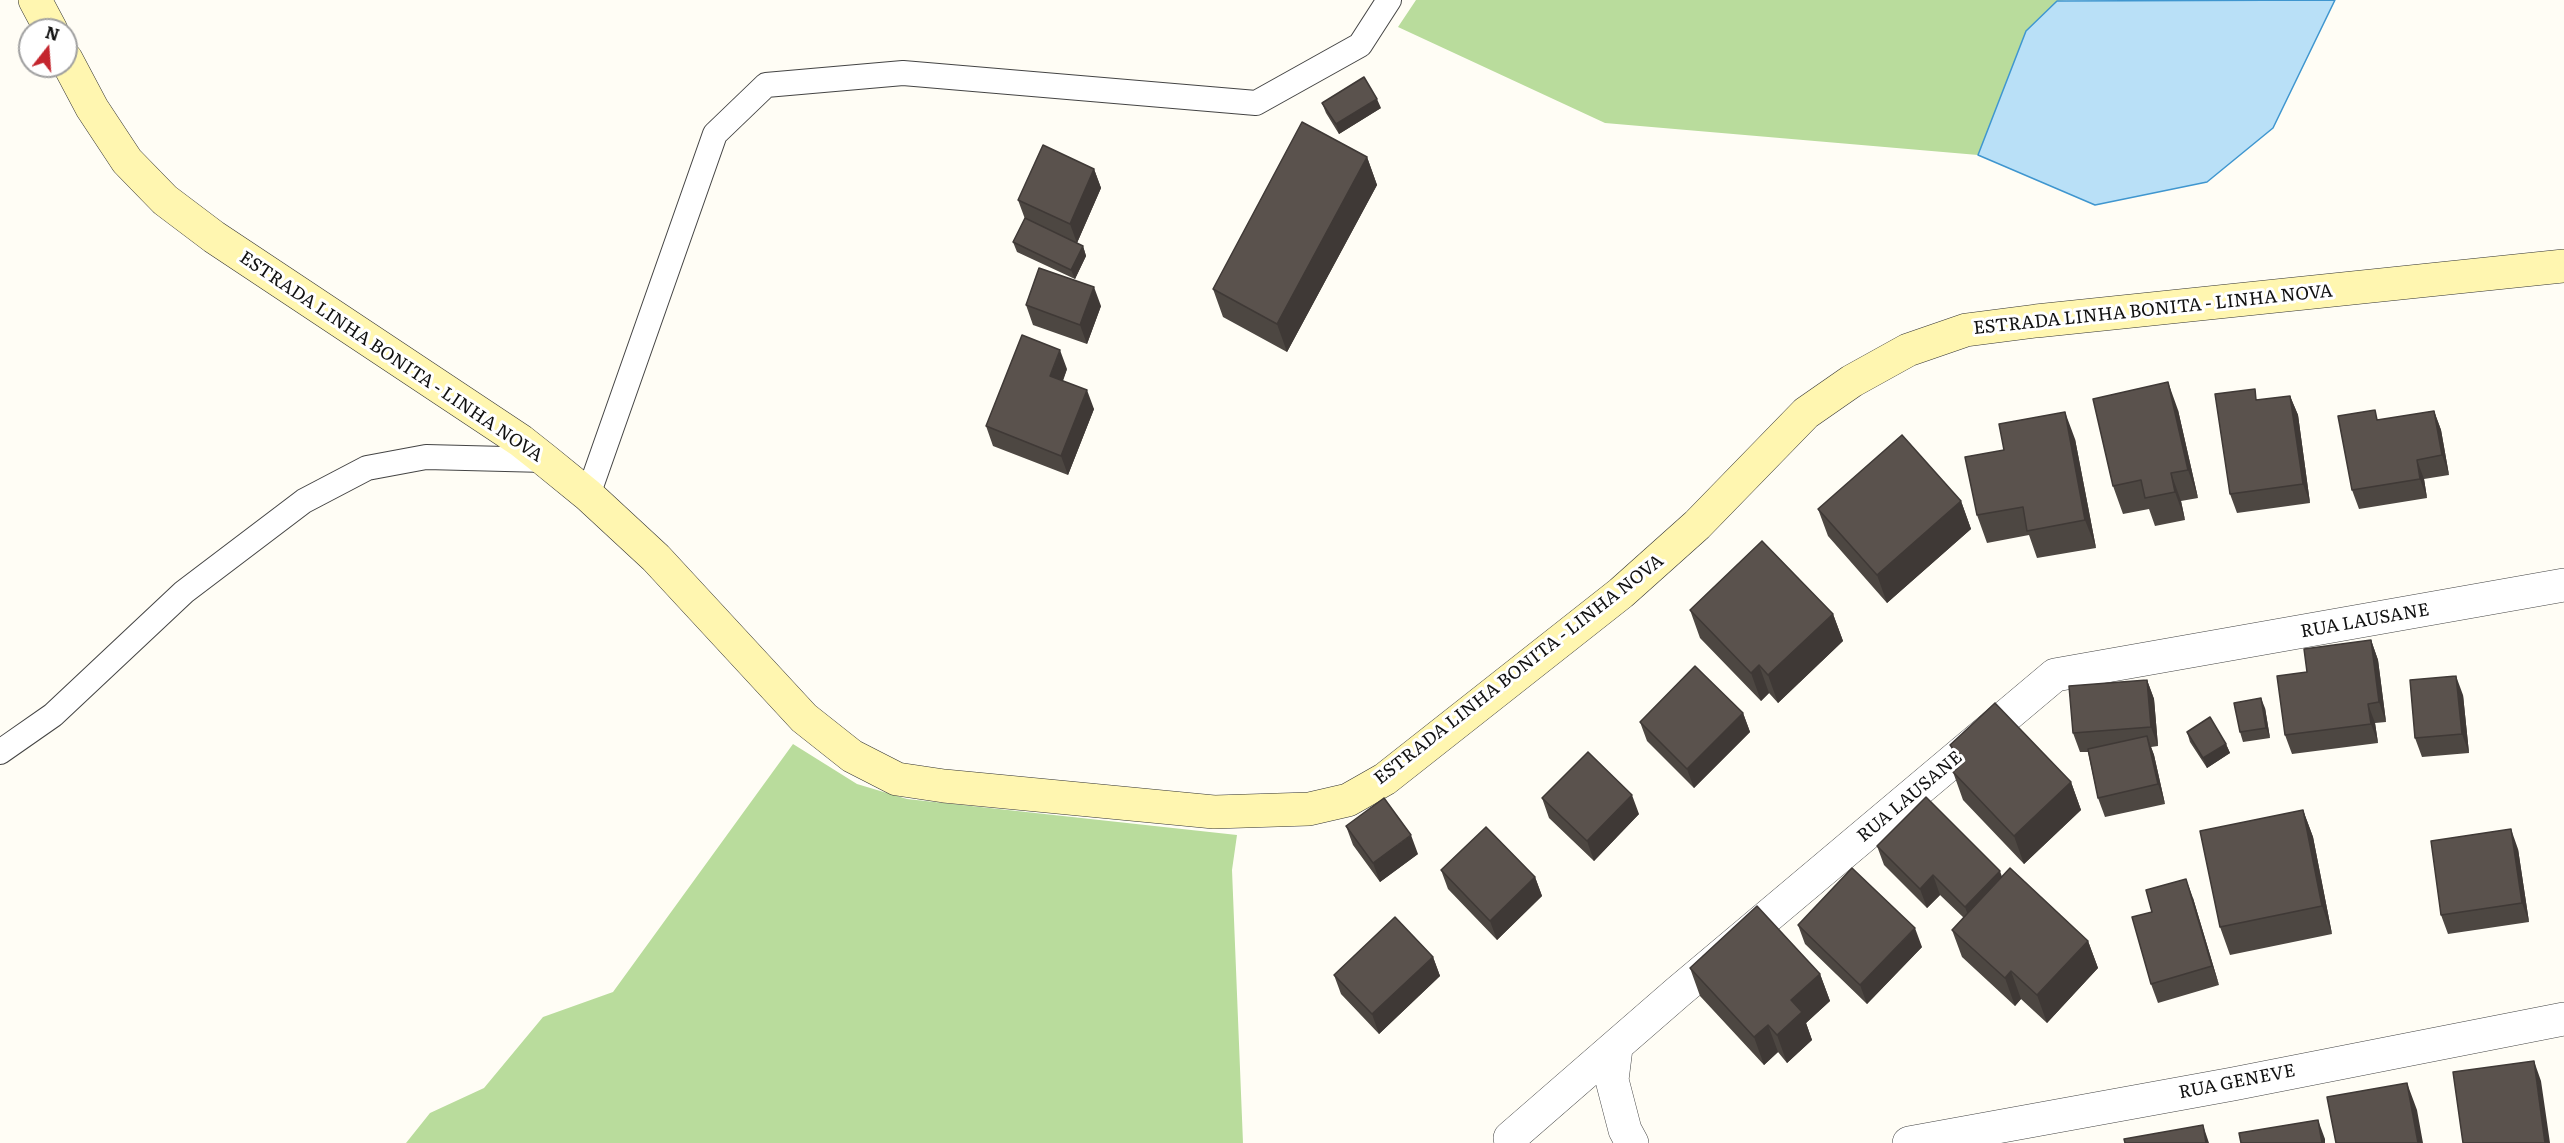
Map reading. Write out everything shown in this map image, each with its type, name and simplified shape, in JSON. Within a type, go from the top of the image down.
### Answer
[{"type":"street","points":[[35,0],[45,18]]},
{"type":"street","name":"ESTRADA LINHA BONITA - LINHA NOVA","points":[[76,78],[92,108],[127,161],[165,201],[214,237],[521,441],[545,460],[588,495],[656,558],[804,718],[852,756],[897,779],[944,786],[1214,812],[1309,809],[1348,800],[1393,773],[1621,593],[1697,525],[1806,413],[1852,381],[1908,350],[1966,330],[2036,321],[2564,266]]},
{"type":"street","name":"RUA LAUSANE","points":[[1510,1137],[1616,1048],[1678,992],[2055,675],[2564,585]]},
{"type":"street","name":"RUA GENEVE","points":[[1909,1143],[2233,1084],[2564,1019]]},
{"type":"street","points":[[1616,1048],[1612,1080],[1624,1130],[1632,1143]]},
{"type":"lane","points":[[588,495],[715,134],[766,85],[903,73],[1256,103],[1360,45],[1389,0]]},
{"type":"lane","points":[[0,752],[53,715],[184,592],[304,501],[367,468],[426,457],[545,460]]},
{"type":"green space","points":[[1416,0],[2066,0],[2057,1],[2026,31],[1978,155],[1605,123],[1398,27]]},
{"type":"green space","points":[[793,744],[857,784],[907,799],[1237,835],[1232,870],[1243,1143],[406,1143],[430,1113],[484,1088],[543,1017],[613,992]]},
{"type":"water","points":[[2335,0],[2273,128],[2207,182],[2095,205],[1978,155],[2026,31],[2057,1]]},
{"type":"building","points":[[1364,77],[1377,99],[1336,124],[1322,103]]},
{"type":"building","points":[[1302,122],[1367,157],[1277,324],[1213,289]]},
{"type":"building","points":[[1043,145],[1094,169],[1070,224],[1018,200]]},
{"type":"building","points":[[1025,218],[1083,246],[1071,270],[1013,242]]},
{"type":"building","points":[[1039,268],[1094,287],[1080,325],[1026,305]]},
{"type":"building","points":[[1022,335],[1060,350],[1050,376],[1087,390],[1061,456],[986,426]]},
{"type":"building","points":[[2168,382],[2188,470],[2171,473],[2175,492],[2145,498],[2141,480],[2113,486],[2093,399]]},
{"type":"building","points":[[2255,389],[2256,400],[2290,396],[2303,484],[2230,494],[2215,394]]},
{"type":"building","points":[[2375,410],[2377,420],[2434,411],[2442,455],[2417,460],[2420,479],[2352,490],[2338,416]]},
{"type":"building","points":[[2065,412],[2085,520],[2027,531],[2023,507],[1977,515],[1965,457],[2004,450],[1999,424]]},
{"type":"building","points":[[1902,435],[1961,501],[1877,575],[1818,509]]},
{"type":"building","points":[[1762,541],[1833,614],[1768,675],[1759,665],[1751,673],[1690,610]]},
{"type":"building","points":[[2371,640],[2379,702],[2368,704],[2371,724],[2285,735],[2277,676],[2307,672],[2304,649]]},
{"type":"building","points":[[1695,666],[1743,713],[1687,769],[1640,722]]},
{"type":"building","points":[[2456,676],[2462,734],[2415,738],[2410,680]]},
{"type":"building","points":[[2147,680],[2151,727],[2073,733],[2069,686]]},
{"type":"building","points":[[2261,698],[2266,728],[2240,732],[2234,703]]},
{"type":"building","points":[[1995,703],[2071,782],[2014,836],[1953,772],[1965,761],[1950,745]]},
{"type":"building","points":[[2210,717],[2226,744],[2203,758],[2187,732]]},
{"type":"building","points":[[2147,736],[2158,784],[2098,798],[2088,749]]},
{"type":"building","points":[[1588,752],[1632,795],[1587,841],[1542,798]]},
{"type":"building","points":[[1926,797],[2000,871],[1965,907],[1933,875],[1920,889],[1877,846]]},
{"type":"building","points":[[1384,798],[1411,835],[1373,863],[1346,826]]},
{"type":"building","points":[[2303,810],[2322,906],[2220,927],[2200,831]]},
{"type":"building","points":[[1486,827],[1535,877],[1490,921],[1441,870]]},
{"type":"building","points":[[2511,829],[2522,903],[2441,915],[2431,841]]},
{"type":"building","points":[[1852,868],[1915,928],[1860,985],[1798,925]]},
{"type":"building","points":[[2010,868],[2088,941],[2037,995],[2011,971],[2005,978],[1952,930]]},
{"type":"building","points":[[2186,879],[2212,966],[2151,984],[2132,917],[2152,912],[2146,890]]},
{"type":"building","points":[[1757,906],[1820,974],[1791,1000],[1802,1012],[1777,1035],[1768,1025],[1754,1037],[1690,968]]},
{"type":"building","points":[[1395,917],[1433,957],[1372,1014],[1334,975]]},
{"type":"building","points":[[2534,1061],[2545,1143],[2463,1143],[2453,1072]]},
{"type":"building","points":[[2407,1083],[2418,1143],[2336,1143],[2327,1097]]},
{"type":"building","points":[[2318,1120],[2322,1143],[2241,1143],[2239,1133]]},
{"type":"building","points":[[2203,1125],[2206,1143],[2125,1143],[2124,1139]]}]
